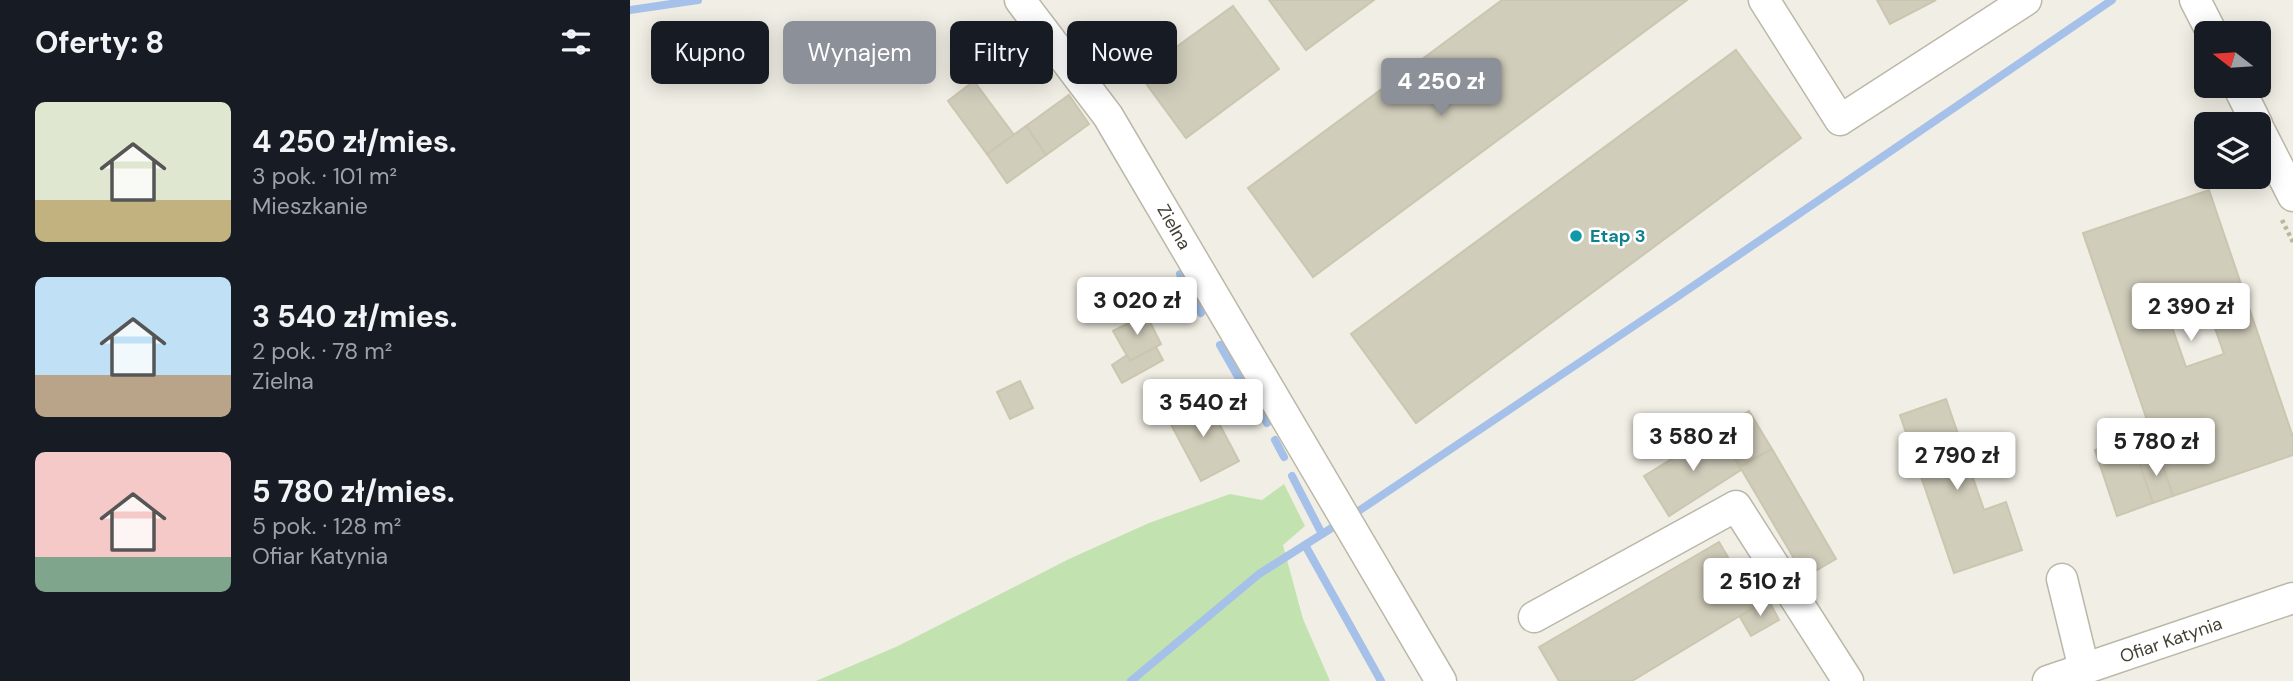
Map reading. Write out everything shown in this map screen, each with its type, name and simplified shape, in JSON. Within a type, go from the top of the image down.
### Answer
[{"type":"street","name":"Zielna","points":[[1020,0],[1108,116],[1441,681]]},
{"type":"street","points":[[1764,0],[1840,120],[2026,0]]},
{"type":"street","points":[[2195,0],[2206,21]]},
{"type":"street","points":[[2271,152],[2293,196]]},
{"type":"street","points":[[1534,617],[1736,506],[1848,681]]},
{"type":"street","points":[[2062,579],[2084,669]]},
{"type":"street","name":"Ofiar Katynia","points":[[2049,681],[2293,598]]},
{"type":"green space","points":[[1284,484],[1305,526],[1283,545],[1303,619],[1330,681],[816,681],[898,646],[1069,559],[1149,523],[1230,494],[1262,500]]},
{"type":"building","points":[[1269,0],[1374,0],[1306,50]]},
{"type":"building","points":[[1502,0],[1687,0],[1313,277],[1248,188]]},
{"type":"building","points":[[1877,0],[1936,0],[1890,24]]},
{"type":"building","points":[[1233,6],[1279,69],[1186,138],[1146,84],[1177,84],[1177,47]]},
{"type":"building","name":"Etap 3","points":[[1736,50],[1801,138],[1416,423],[1351,334]]},
{"type":"building","points":[[970,84],[976,84],[1014,135],[987,154],[948,101]]},
{"type":"building","points":[[1069,95],[1089,124],[1046,155],[1026,126]]},
{"type":"building","points":[[1026,126],[1046,155],[1007,183],[987,154]]},
{"type":"building","points":[[2209,190],[2293,437],[2293,455],[2173,496],[2083,233]],"holes":[[[2202,291],[2224,354],[2186,367],[2164,304]]]},
{"type":"building","points":[[1146,314],[1161,344],[1130,361],[1113,331]]},
{"type":"building","points":[[1156,347],[1163,360],[1122,383],[1112,365],[1127,355],[1130,361]]},
{"type":"building","points":[[1020,381],[1033,408],[1010,419],[997,392]]},
{"type":"building","points":[[1205,397],[1239,461],[1201,481],[1167,417]]},
{"type":"building","points":[[1946,399],[1984,510],[2006,502],[2022,550],[1954,573],[1900,415]]},
{"type":"building","points":[[1749,411],[1772,449],[1741,466],[1719,430]]},
{"type":"building","points":[[1719,430],[1741,470],[1669,516],[1644,476]]},
{"type":"building","points":[[2131,437],[2153,503],[2117,516],[2095,450]]},
{"type":"building","points":[[1772,449],[1836,559],[1805,577],[1740,467]]},
{"type":"building","points":[[2158,452],[2173,496],[2153,503],[2138,459]]},
{"type":"building","points":[[1719,542],[1739,576],[1760,564],[1776,594],[1632,681],[1559,681],[1539,647]]},
{"type":"building","points":[[1768,599],[1779,620],[1751,636],[1740,617]]},
{"type":"waterway","points":[[630,10],[698,0]]},
{"type":"waterway","points":[[1131,681],[1259,574],[1360,510],[1677,297],[2112,0]]},
{"type":"waterway","points":[[1180,274],[1201,313]]},
{"type":"waterway","points":[[1220,345],[1245,389]]},
{"type":"waterway","points":[[1256,401],[1267,423]]},
{"type":"waterway","points":[[1275,440],[1284,457]]},
{"type":"waterway","points":[[1292,476],[1322,534]]},
{"type":"waterway","points":[[1305,545],[1381,681]]},
{"type":"place","name":"Etap 3","points":[[1576,236]]}]
